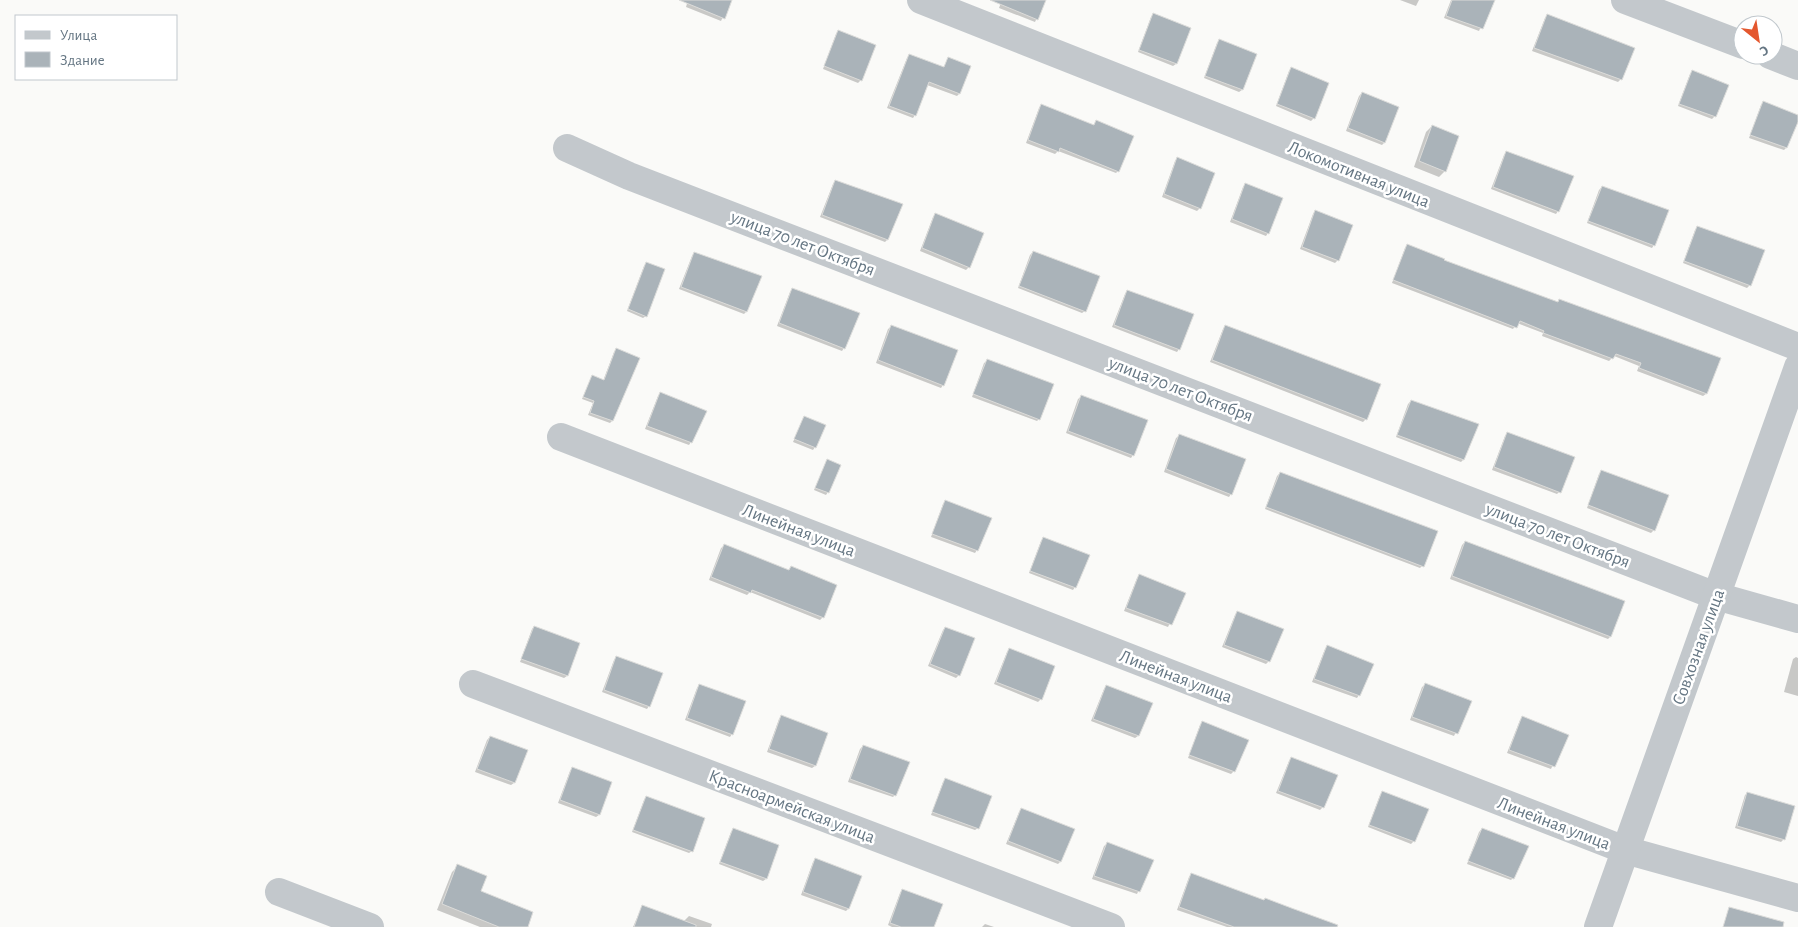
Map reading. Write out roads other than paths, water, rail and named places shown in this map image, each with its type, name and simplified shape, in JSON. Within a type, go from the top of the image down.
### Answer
[{"type":"street","name":"Локомотивная улица","points":[[921,0],[1798,347]]},
{"type":"street","points":[[1625,0],[1733,41]]},
{"type":"street","points":[[1783,60],[1798,66]]},
{"type":"street","name":"улица 70 лет Октября","points":[[568,148],[629,176],[1716,596],[1798,619]]},
{"type":"street","name":"Совхозная улица","points":[[1598,927],[1798,367]]},
{"type":"street","name":"Линейная улица","points":[[561,437],[1625,850],[1798,898]]},
{"type":"street","name":"Красноармейская улица","points":[[473,684],[1111,927]]},
{"type":"street","points":[[279,892],[370,927]]}]
